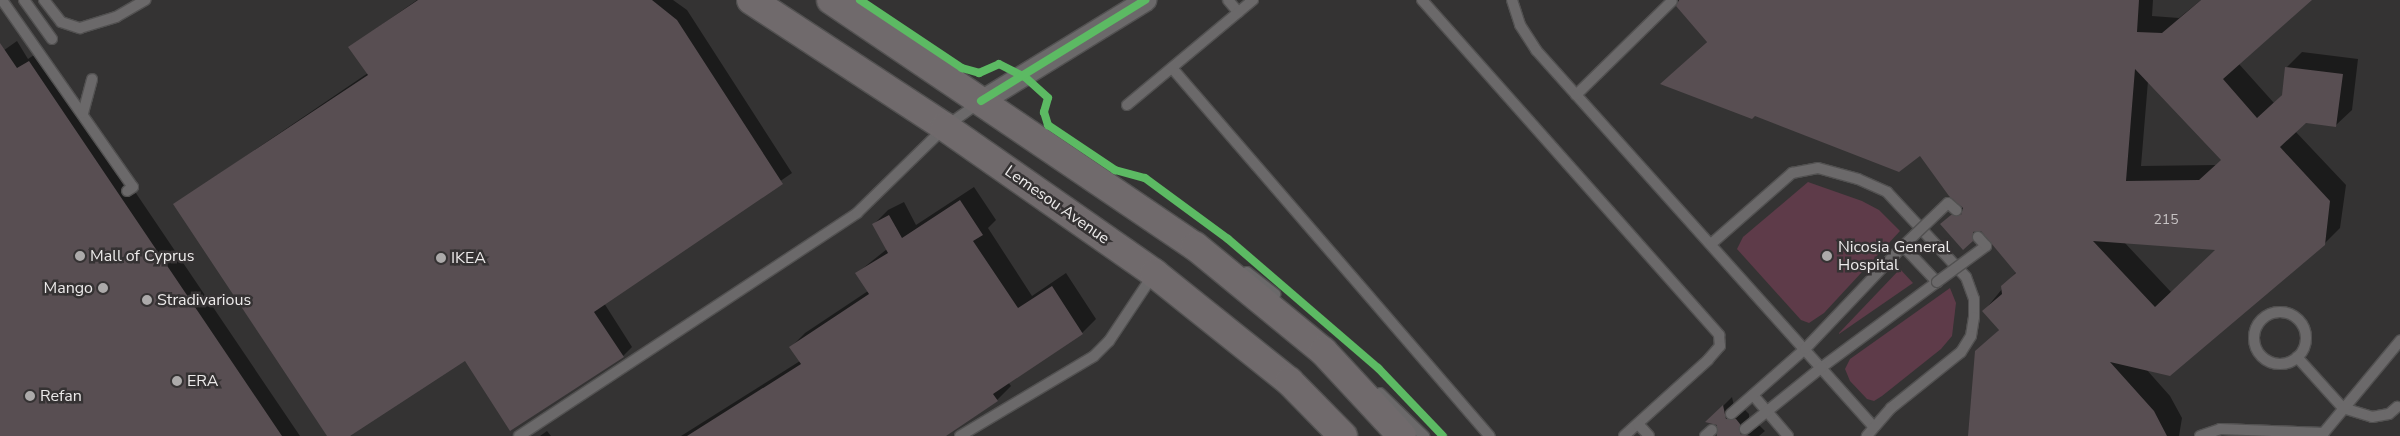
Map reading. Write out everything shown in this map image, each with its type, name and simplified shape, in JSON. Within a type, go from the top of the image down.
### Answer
[{"type":"main road","name":"Lemesou Avenue","points":[[751,0],[945,127],[1154,273],[1289,381],[1343,436]]},
{"type":"main road","points":[[831,0],[981,101],[1130,195],[1255,292],[1323,351],[1402,436]]},
{"type":"street","points":[[981,101],[1145,0]]},
{"type":"lane","points":[[2,0],[80,108],[133,187],[127,190]]},
{"type":"lane","points":[[24,0],[52,39]]},
{"type":"lane","points":[[44,0],[61,22],[80,28],[116,17],[146,0]]},
{"type":"lane","points":[[116,17],[139,0]]},
{"type":"lane","points":[[1228,0],[1238,12]]},
{"type":"lane","points":[[1128,105],[1253,0]]},
{"type":"lane","points":[[1422,0],[1719,335],[1720,346],[1708,360],[1624,436]]},
{"type":"lane","points":[[1512,0],[1520,25],[1536,50],[1712,244],[1873,426]]},
{"type":"lane","points":[[1576,95],[1672,1]]},
{"type":"lane","points":[[1172,68],[1490,436]]},
{"type":"lane","points":[[80,108],[92,79]]},
{"type":"lane","points":[[519,436],[857,213],[945,127],[981,101]]},
{"type":"lane","points":[[1712,244],[1792,173],[1818,168],[1858,179],[1887,192],[1966,277],[1974,299],[1974,317],[1970,336],[1961,352],[1873,426],[1867,436]]},
{"type":"lane","points":[[1731,414],[1805,349],[1903,246],[1948,203],[1956,210]]},
{"type":"lane","points":[[1165,212],[1233,262],[1288,306]]},
{"type":"lane","points":[[1745,430],[1822,367],[1986,246],[1978,237]]},
{"type":"lane","points":[[1903,246],[1937,282]]},
{"type":"lane","points":[[960,436],[1094,356],[1113,336],[1154,273]]},
{"type":"lane","points":[[2282,312],[2290,314],[2303,325],[2306,342],[2297,357],[2290,362],[2274,363],[2260,354],[2254,339],[2255,330],[2265,316],[2282,312]]},
{"type":"lane","points":[[1302,318],[1424,436]]},
{"type":"lane","points":[[2200,436],[2220,429],[2322,434],[2400,341]]},
{"type":"lane","points":[[2297,357],[2343,408],[2372,417],[2389,414],[2397,407]]},
{"type":"lane","points":[[1753,395],[1788,436]]},
{"type":"lane","points":[[1638,424],[1649,436]]},
{"type":"shaded area","points":[[1808,182],[1862,201],[1879,210],[1900,231],[1824,313],[1809,323],[1801,320],[1737,249],[1743,237]]},
{"type":"shaded area","points":[[1900,269],[1913,283],[1839,334],[1839,333]]},
{"type":"shaded area","points":[[1950,288],[1956,303],[1952,336],[1941,349],[1882,396],[1874,401],[1867,399],[1850,381],[1845,369],[1850,359]]},
{"type":"building","name":"IKEA","points":[[418,0],[652,0],[677,20],[783,184],[594,312],[624,357],[510,431],[465,361],[350,436],[327,436],[173,204],[368,75],[348,47]]},
{"type":"building","points":[[1679,0],[2139,0],[2137,32],[2162,33],[2201,0],[2312,0],[2223,79],[2257,118],[2282,95],[2285,67],[2343,74],[2336,127],[2306,123],[2280,147],[2330,201],[2325,245],[2170,376],[2110,362],[2154,411],[2167,436],[1968,436],[1975,351],[1999,330],[1982,311],[2002,294],[2001,286],[2016,273],[1981,231],[1973,232],[1973,241],[1963,250],[1940,224],[1951,215],[1961,215],[1963,208],[1949,196],[1920,156],[1899,172],[1755,116],[1752,119],[1660,84],[1707,42],[1676,6]],"holes":[[[2135,69],[2221,160],[2199,180],[2126,181]],[[2093,241],[2215,250],[2155,307]]]},
{"type":"building","name":"Mall of Cyprus","points":[[0,43],[17,68],[29,61],[282,436],[0,436]]},
{"type":"building","points":[[960,200],[983,235],[973,241],[1018,308],[1052,286],[1083,334],[993,394],[998,401],[946,436],[687,436],[801,364],[789,347],[869,294],[855,273],[888,253],[872,224],[889,215],[902,238]]},
{"type":"building","points":[[1723,405],[1726,419],[1736,419],[1740,424],[1740,434],[1751,436],[1717,436],[1717,425],[1705,422]]},
{"type":"cycle path","points":[[860,0],[962,68],[979,73],[999,64],[1025,77],[1048,98],[1044,112],[1048,125],[1115,170],[1145,178],[1228,239],[1378,368],[1443,436]]},
{"type":"cycle path","points":[[981,101],[1145,0]]},
{"type":"place","name":"Mall of Cyprus","points":[[80,256]]},
{"type":"place","name":"Nicosia General Hospital","points":[[1827,256]]},
{"type":"place","name":"IKEA","points":[[441,258]]},
{"type":"place","name":"Mango","points":[[103,288]]},
{"type":"place","name":"Stradivarious","points":[[147,300]]},
{"type":"place","name":"ERA","points":[[177,381]]},
{"type":"place","name":"Refan","points":[[30,396]]}]
